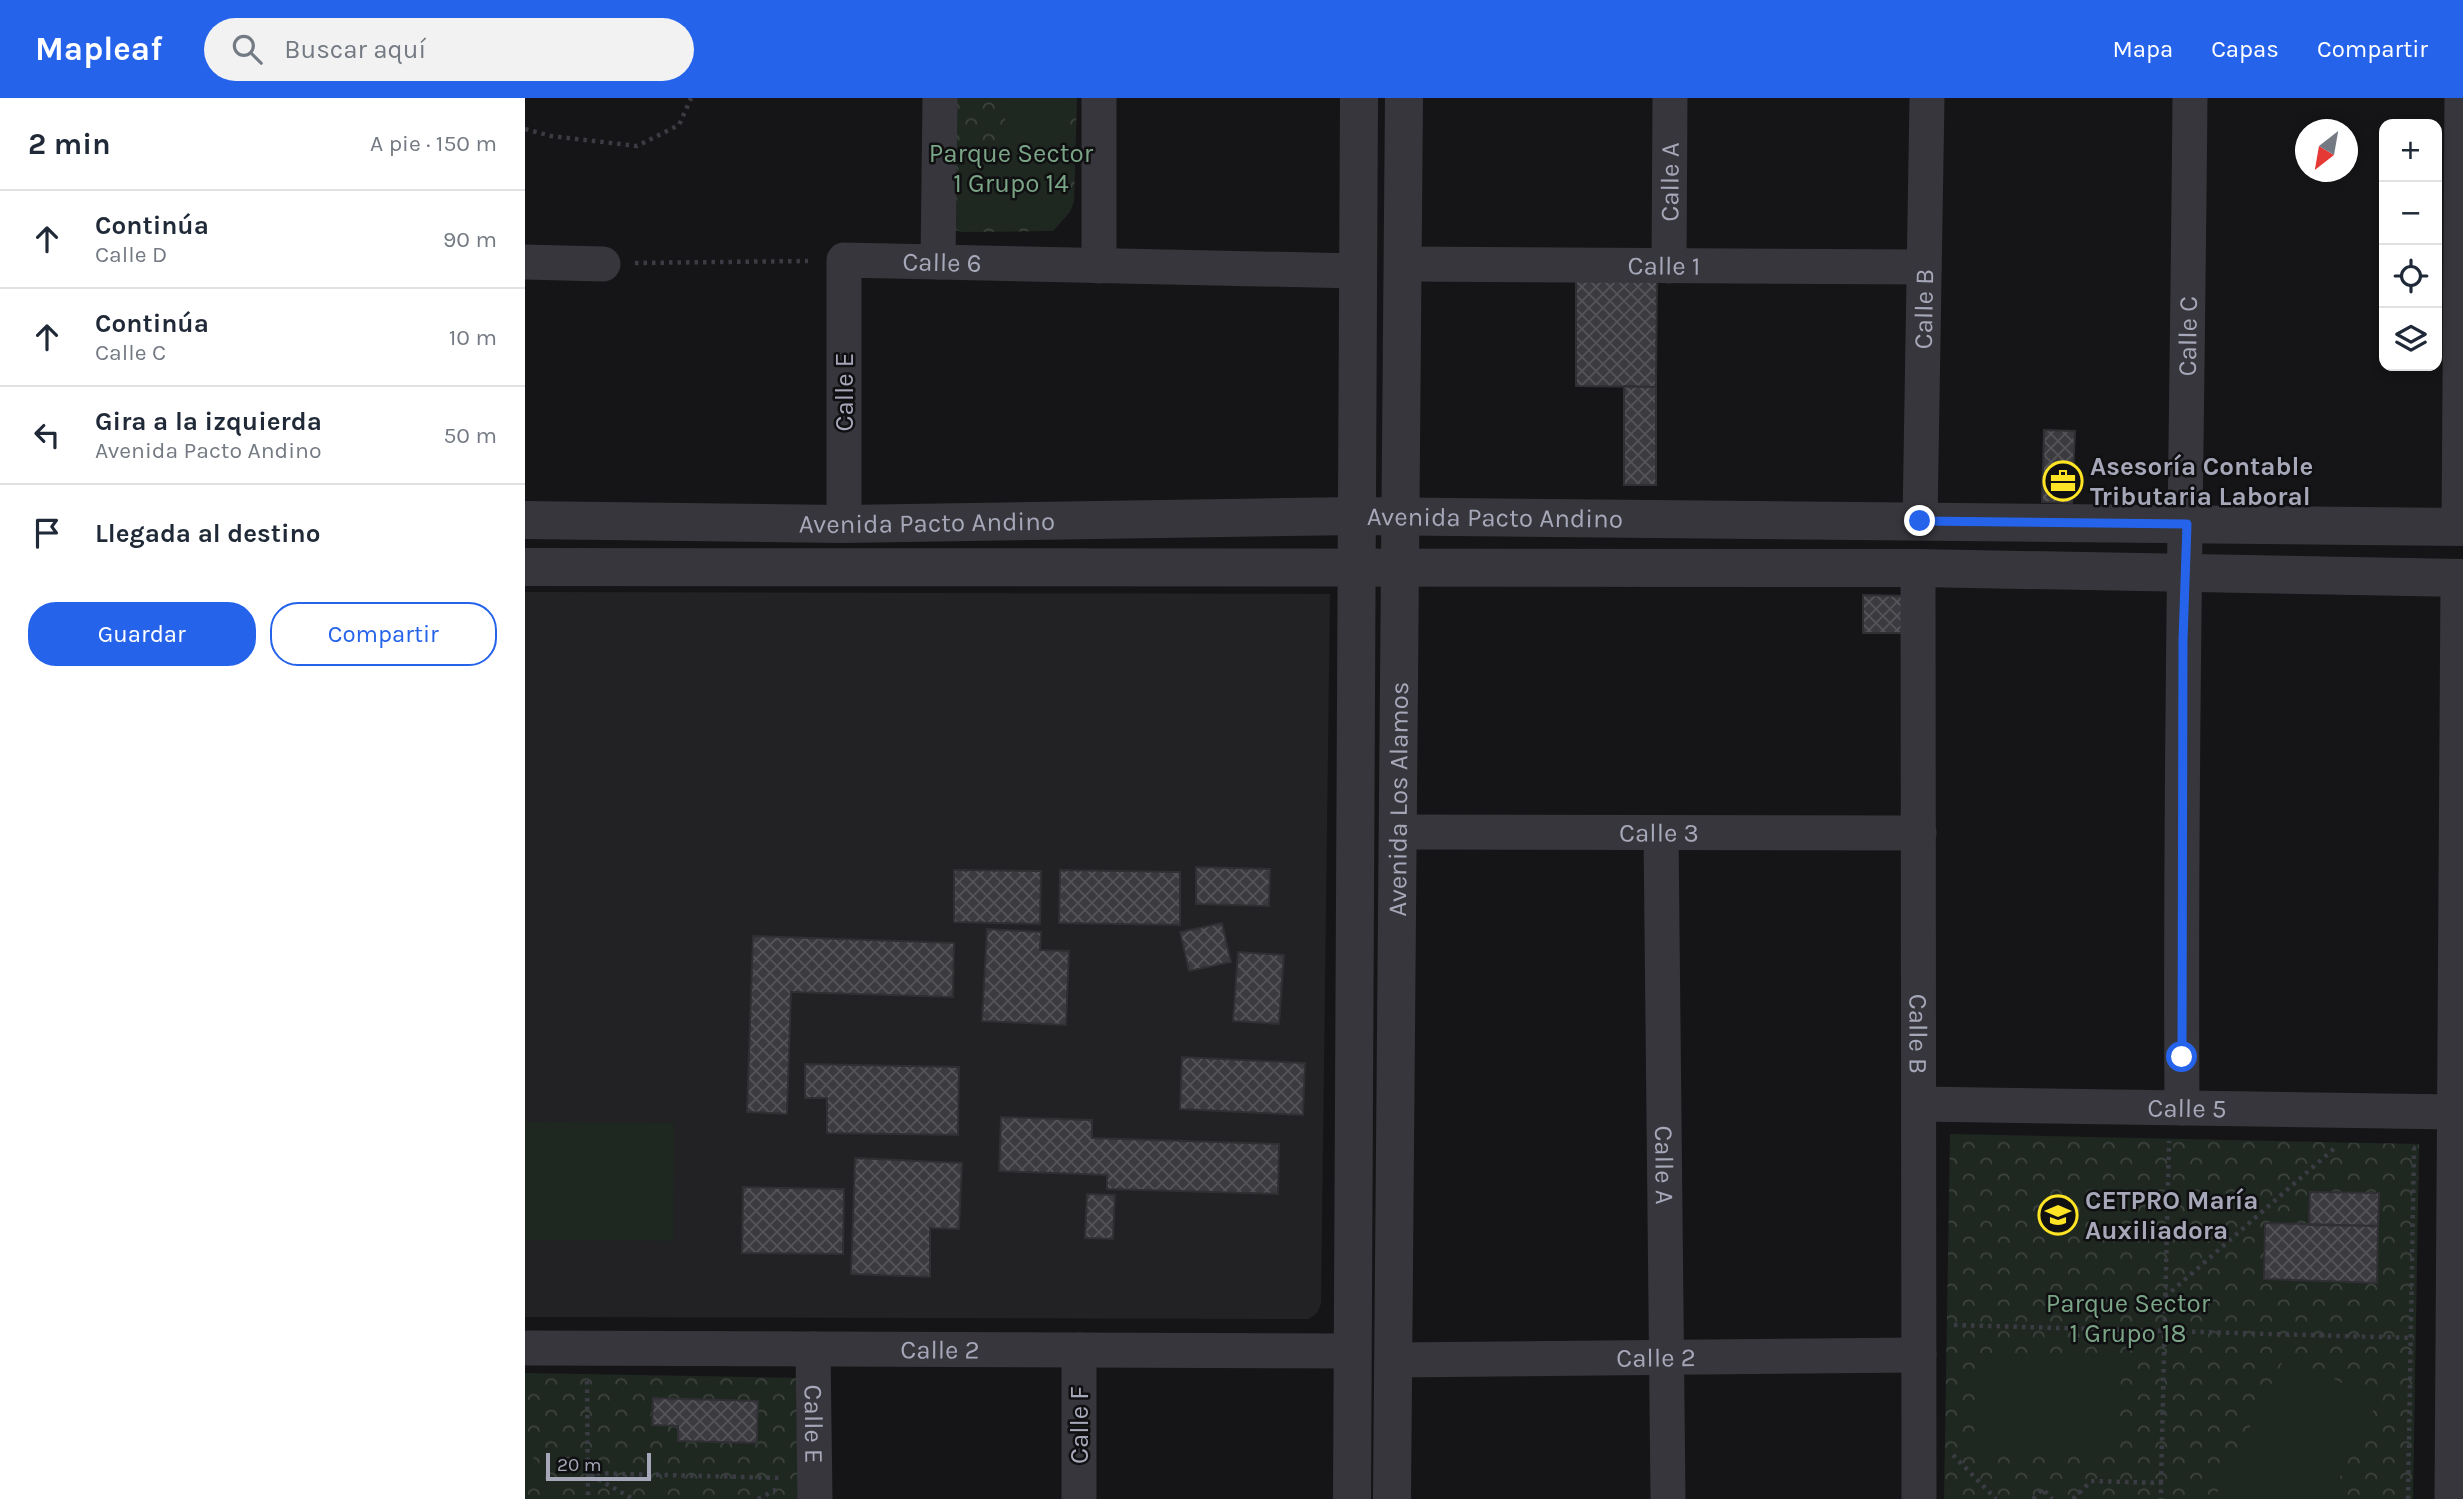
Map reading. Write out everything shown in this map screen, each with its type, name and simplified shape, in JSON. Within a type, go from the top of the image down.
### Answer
[{"type":"street","points":[[938,262],[940,98]]},
{"type":"street","points":[[1099,98],[1099,265]]},
{"type":"street","name":"Avenida Los Alamos","points":[[1353,1499],[1359,98]]},
{"type":"street","name":"Avenida Los Alamos","points":[[1392,1499],[1404,98]]},
{"type":"street","name":"Calle A","points":[[1669,266],[1670,98]]},
{"type":"street","name":"Calle B","points":[[1920,521],[1927,98]]},
{"type":"street","name":"Calle C","points":[[2176,1107],[2187,524],[2190,98]]},
{"type":"street","points":[[2461,527],[2462,98]]},
{"type":"street","name":"Calle 6","points":[[844,260],[1358,271]]},
{"type":"street","name":"Calle E","points":[[844,260],[844,524]]},
{"type":"street","points":[[525,262],[603,264]]},
{"type":"street","name":"Calle 1","points":[[1403,264],[1924,267]]},
{"type":"street","name":"Avenida Pacto Andino","points":[[525,520],[844,524],[1357,516],[2461,527]]},
{"type":"street","name":"Avenida Pacto Andino","points":[[525,567],[1919,568],[2184,575],[2461,578]]},
{"type":"street","name":"Calle B","points":[[1919,568],[1919,1499]]},
{"type":"street","points":[[2452,1499],[2456,1359],[2455,1112],[2461,578]]},
{"type":"street","name":"Calle 3","points":[[1398,832],[1919,833]]},
{"type":"street","name":"Calle A","points":[[1661,832],[1668,1499]]},
{"type":"street","name":"Calle 5","points":[[1919,1104],[2455,1112]]},
{"type":"street","name":"Calle 2","points":[[525,1348],[1353,1352]]},
{"type":"street","name":"Calle E","points":[[813,1349],[815,1499]]},
{"type":"street","name":"Calle F","points":[[1079,1350],[1079,1499]]},
{"type":"street","name":"Calle 2","points":[[1394,1360],[1919,1354]]},
{"type":"path","points":[[525,129],[551,136],[637,146],[678,125],[691,98]]},
{"type":"path","points":[[603,264],[844,260]]},
{"type":"path","points":[[2161,1499],[2169,1142],[2176,1107]]},
{"type":"path","points":[[2156,1142],[2169,1142]]},
{"type":"path","points":[[2323,1145],[2350,1146]]},
{"type":"path","points":[[2165,1297],[2337,1146]]},
{"type":"path","points":[[2402,1147],[2414,1148],[2408,1499]]},
{"type":"path","points":[[1952,1312],[1952,1325],[2411,1338],[2456,1359]]},
{"type":"path","points":[[575,1378],[587,1378],[588,1499]]},
{"type":"path","points":[[1950,1464],[1950,1452],[1997,1499]]},
{"type":"path","points":[[588,1473],[783,1478]]},
{"type":"path","points":[[588,1473],[632,1499]]},
{"type":"path","points":[[2073,1499],[2091,1481],[2161,1483]]},
{"type":"path","points":[[2033,1499],[2042,1489],[2052,1499]]},
{"type":"shaded area","points":[[525,592],[1330,594],[1321,1304],[1317,1313],[1309,1319],[525,1317]]},
{"type":"green space","name":"Parque Sector 1 Grupo 14","points":[[949,98],[1077,98],[1074,202],[1070,212],[1053,231],[961,232],[950,228]]},
{"type":"green space","name":"Parque Sector 1 Grupo 14","points":[[1006,98],[1070,98],[1067,203],[1063,214],[1052,223],[963,225],[957,218],[959,151],[1004,152]]},
{"type":"green space","points":[[525,1122],[674,1123],[673,1241],[525,1240]]},
{"type":"green space","name":"Parque Sector 1 Grupo 18","points":[[1950,1134],[2419,1144],[2413,1499],[1944,1499]]},
{"type":"green space","points":[[1976,1354],[2121,1357],[2119,1453],[1974,1449]]},
{"type":"green space","points":[[2286,1355],[2378,1401],[2329,1499],[2214,1499]]},
{"type":"green space","points":[[525,1373],[800,1378],[799,1499],[525,1499]]},
{"type":"green space","points":[[525,1439],[536,1441],[527,1499],[525,1499]]},
{"type":"building","points":[[1576,276],[1657,276],[1656,387],[1576,386]]},
{"type":"building","points":[[1624,386],[1656,387],[1656,485],[1624,485]]},
{"type":"building","points":[[2044,430],[2075,431],[2072,503],[2042,502]]},
{"type":"building","points":[[1863,595],[1908,596],[1907,633],[1863,633]]},
{"type":"building","points":[[1196,867],[1270,869],[1269,906],[1196,904]]},
{"type":"building","points":[[954,870],[1041,871],[1040,924],[954,922]]},
{"type":"building","points":[[1060,870],[1180,872],[1180,925],[1059,923]]},
{"type":"building","points":[[1222,923],[1231,962],[1189,971],[1180,932]]},
{"type":"building","points":[[987,929],[1041,932],[1040,950],[1069,951],[1066,1025],[982,1021]]},
{"type":"building","points":[[753,936],[954,943],[953,997],[791,992],[787,1114],[747,1112]]},
{"type":"building","points":[[1238,952],[1284,955],[1279,1024],[1233,1021]]},
{"type":"building","points":[[1182,1057],[1305,1063],[1303,1115],[1180,1109]]},
{"type":"building","points":[[805,1064],[959,1067],[958,1135],[827,1133],[827,1098],[805,1098]]},
{"type":"building","points":[[1001,1117],[1092,1120],[1092,1138],[1279,1144],[1278,1194],[1107,1189],[1107,1175],[999,1171]]},
{"type":"building","points":[[855,1158],[962,1163],[959,1229],[930,1228],[930,1277],[851,1274]]},
{"type":"building","points":[[743,1187],[844,1189],[843,1254],[742,1253]]},
{"type":"building","points":[[2310,1192],[2379,1193],[2378,1226],[2309,1225]]},
{"type":"building","points":[[1087,1194],[1115,1195],[1113,1239],[1085,1238]]},
{"type":"building","points":[[2265,1223],[2378,1226],[2377,1283],[2264,1279]]},
{"type":"building","points":[[653,1398],[758,1401],[757,1443],[678,1441],[678,1426],[652,1425]]},
{"type":"place","name":"Asesoría Contable Tributaria Laboral","points":[[2063,481]]},
{"type":"place","name":"CETPRO María Auxiliadora","points":[[2058,1215]]},
{"type":"route","points":[[1920,521],[2187,524],[2183,640],[2182,1057]]}]
